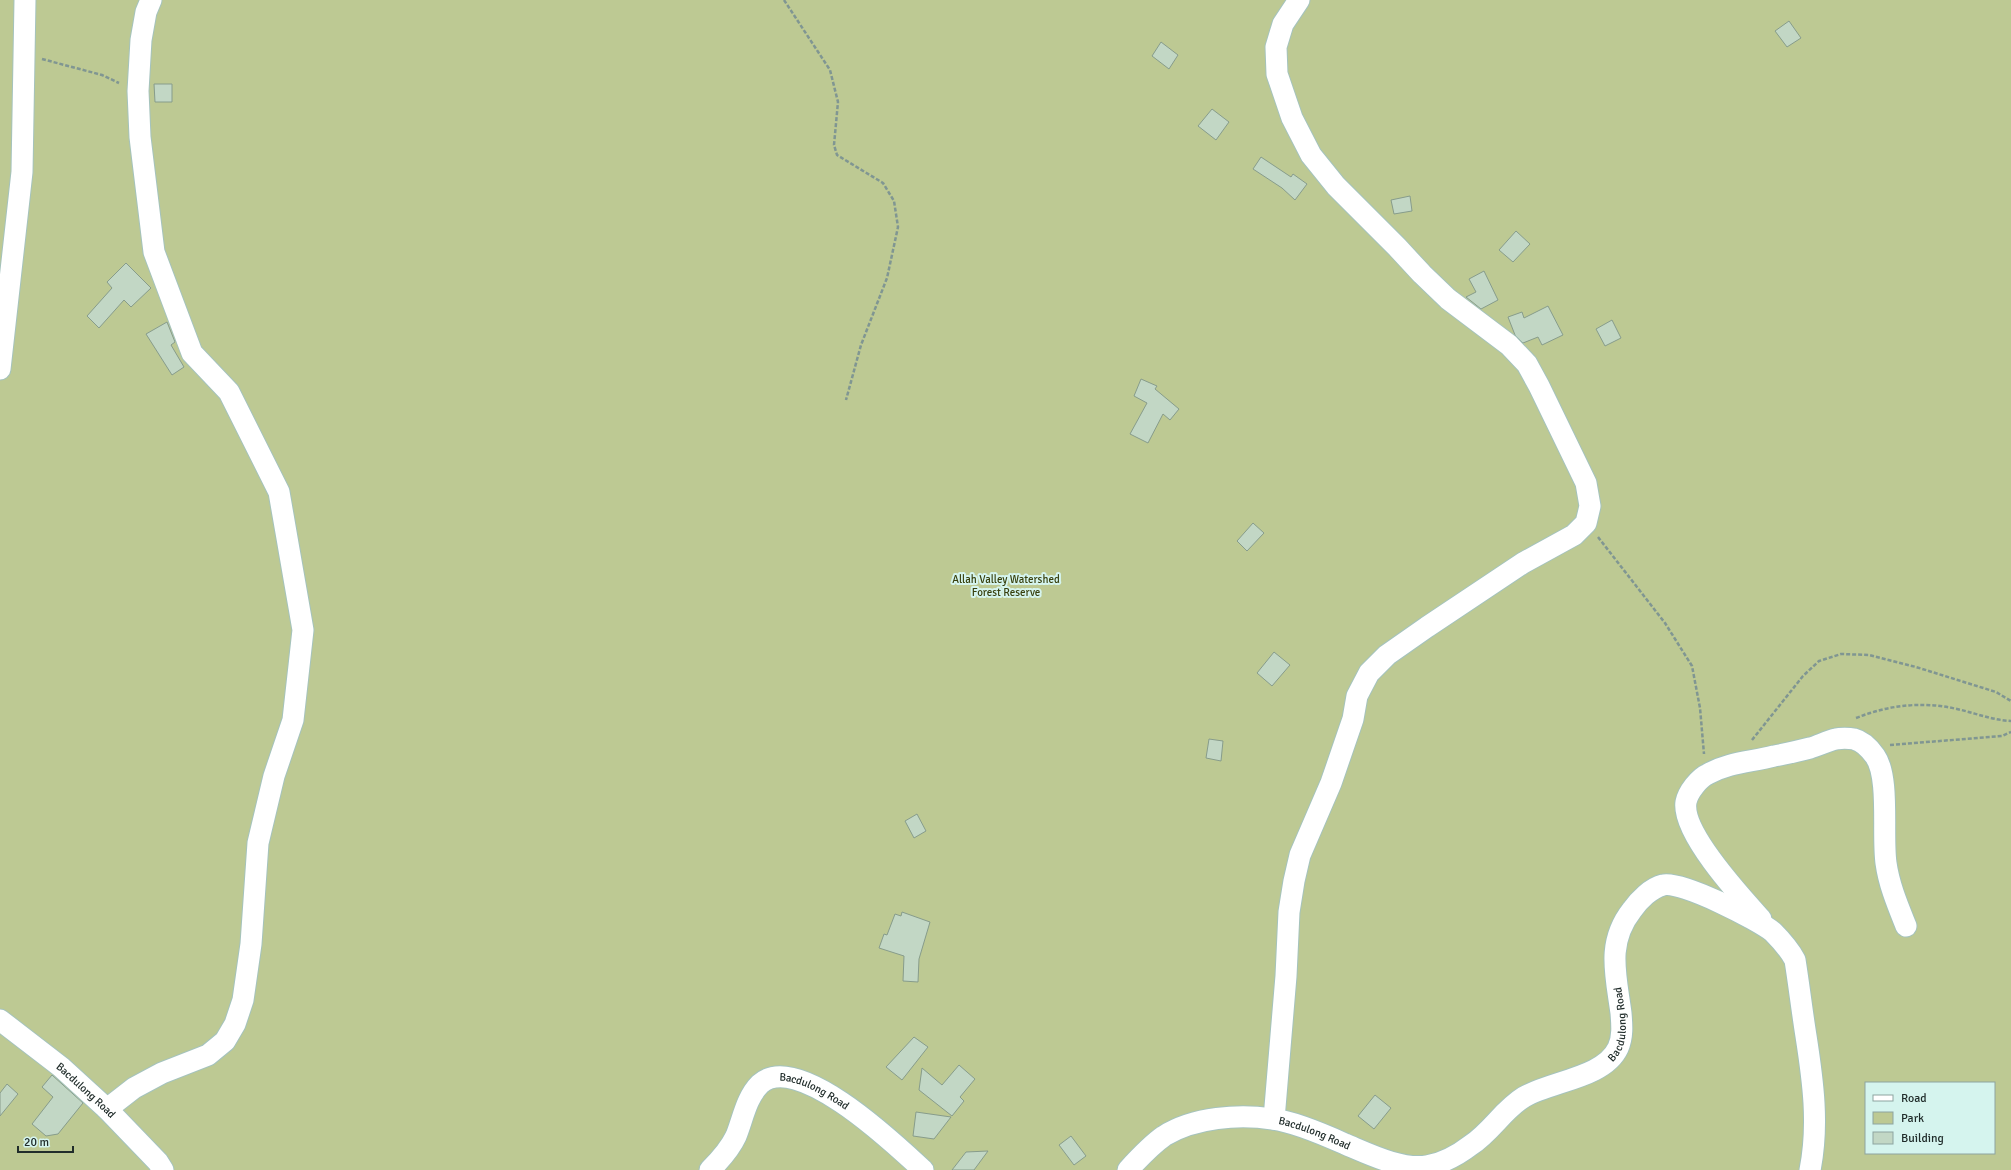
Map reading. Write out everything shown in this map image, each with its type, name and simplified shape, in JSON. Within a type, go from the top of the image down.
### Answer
[{"type":"street","points":[[0,369],[22,172],[25,0]]},
{"type":"street","points":[[107,1109],[134,1088],[162,1073],[208,1055],[225,1041],[235,1024],[243,1000],[251,944],[258,843],[274,776],[293,720],[303,630],[279,492],[229,392],[192,353],[154,252],[140,137],[138,91],[141,40],[146,12],[151,0]]},
{"type":"street","points":[[1274,1119],[1285,989],[1289,912],[1294,881],[1300,855],[1331,783],[1353,719],[1357,696],[1369,673],[1387,655],[1523,563],[1574,535],[1586,523],[1590,506],[1586,483],[1540,386],[1527,364],[1509,344],[1448,299],[1422,274],[1336,186],[1311,155],[1292,118],[1276,74],[1276,47],[1283,24],[1299,0]]},
{"type":"street","points":[[1771,930],[1735,890],[1694,834],[1686,814],[1686,801],[1693,788],[1706,774],[1735,763],[1803,750],[1837,739],[1854,740],[1868,747],[1876,756],[1883,781],[1883,830],[1886,864],[1894,898],[1906,926]]},
{"type":"street","name":"Bacdulong Road","points":[[1128,1170],[1141,1156],[1164,1137],[1184,1126],[1222,1117],[1274,1119],[1325,1135],[1394,1163],[1425,1168],[1450,1160],[1474,1144],[1503,1114],[1522,1098],[1542,1088],[1593,1071],[1608,1062],[1618,1048],[1623,1029],[1614,968],[1615,949],[1620,931],[1631,910],[1650,891],[1664,884],[1676,885],[1700,893],[1771,930],[1787,946],[1795,960],[1812,1072],[1815,1117],[1813,1152],[1810,1170]]},
{"type":"street","name":"Bacdulong Road","points":[[0,1020],[61,1067],[107,1109],[158,1162],[163,1170]]},
{"type":"street","name":"Bacdulong Road","points":[[710,1170],[725,1155],[735,1137],[750,1097],[761,1083],[774,1077],[794,1077],[816,1087],[852,1109],[923,1170]]},
{"type":"path","points":[[784,0],[830,70],[838,102],[834,145],[837,155],[883,184],[894,201],[898,227],[887,278],[861,345],[846,400]]},
{"type":"path","points":[[24,54],[102,75],[138,91]]},
{"type":"path","points":[[1586,523],[1624,568],[1665,623],[1692,666],[1700,708],[1706,774]]},
{"type":"path","points":[[1735,763],[1803,676],[1819,661],[1841,654],[1869,655],[1916,667],[1996,692],[2011,701]]},
{"type":"path","points":[[1852,720],[1872,712],[1899,705],[1924,704],[1956,709],[1998,720],[2011,721]]},
{"type":"path","points":[[1868,747],[2002,736],[2011,732]]},
{"type":"green space","name":"Allah Valley Watershed Forest Reserve","points":[[0,0],[2011,0],[2011,1170],[0,1170]]},
{"type":"building","points":[[1789,21],[1801,38],[1787,47],[1775,31]]},
{"type":"building","points":[[1161,42],[1178,55],[1169,69],[1152,56]]},
{"type":"building","points":[[154,84],[172,84],[172,102],[155,102]]},
{"type":"building","points":[[1212,109],[1229,122],[1216,140],[1198,126]]},
{"type":"building","points":[[1261,157],[1291,177],[1293,174],[1307,184],[1295,200],[1282,188],[1253,169]]},
{"type":"building","points":[[1410,196],[1412,211],[1394,214],[1391,200]]},
{"type":"building","points":[[1516,231],[1530,244],[1513,262],[1499,250]]},
{"type":"building","points":[[126,263],[151,288],[131,307],[124,300],[99,328],[87,316],[112,288],[107,282]]},
{"type":"building","points":[[1484,271],[1498,300],[1481,309],[1466,297],[1476,292],[1469,279]]},
{"type":"building","points":[[1548,306],[1563,335],[1542,345],[1538,337],[1523,343],[1515,335],[1508,317],[1522,312],[1524,318]]},
{"type":"building","points":[[1612,320],[1621,338],[1605,346],[1596,329]]},
{"type":"building","points":[[167,322],[175,342],[171,345],[184,367],[172,375],[146,334]]},
{"type":"building","points":[[1141,379],[1157,386],[1155,389],[1179,409],[1170,420],[1163,414],[1148,443],[1130,434],[1147,403],[1134,396]]},
{"type":"building","points":[[1253,523],[1264,533],[1247,551],[1237,541]]},
{"type":"building","points":[[1274,652],[1290,665],[1272,686],[1257,673]]},
{"type":"building","points":[[1209,739],[1223,741],[1221,761],[1206,758]]},
{"type":"building","points":[[917,814],[926,831],[914,838],[905,821]]},
{"type":"building","points":[[902,912],[930,922],[919,959],[918,982],[903,981],[904,956],[879,948],[884,934],[887,935],[895,914],[901,916]]},
{"type":"building","points":[[914,1037],[928,1047],[902,1080],[886,1067]]},
{"type":"building","points":[[959,1065],[975,1079],[960,1097],[964,1101],[952,1116],[919,1090],[922,1068],[942,1085]]},
{"type":"building","points":[[52,1075],[83,1103],[58,1134],[46,1136],[32,1124],[53,1097],[42,1087]]},
{"type":"building","points":[[7,1084],[18,1094],[0,1116],[0,1093]]},
{"type":"building","points":[[1375,1095],[1391,1108],[1374,1129],[1358,1116]]},
{"type":"building","points":[[916,1112],[951,1117],[934,1139],[913,1136]]},
{"type":"building","points":[[1071,1136],[1086,1156],[1074,1165],[1059,1145]]},
{"type":"building","points":[[988,1151],[974,1170],[952,1170],[966,1152]]}]
